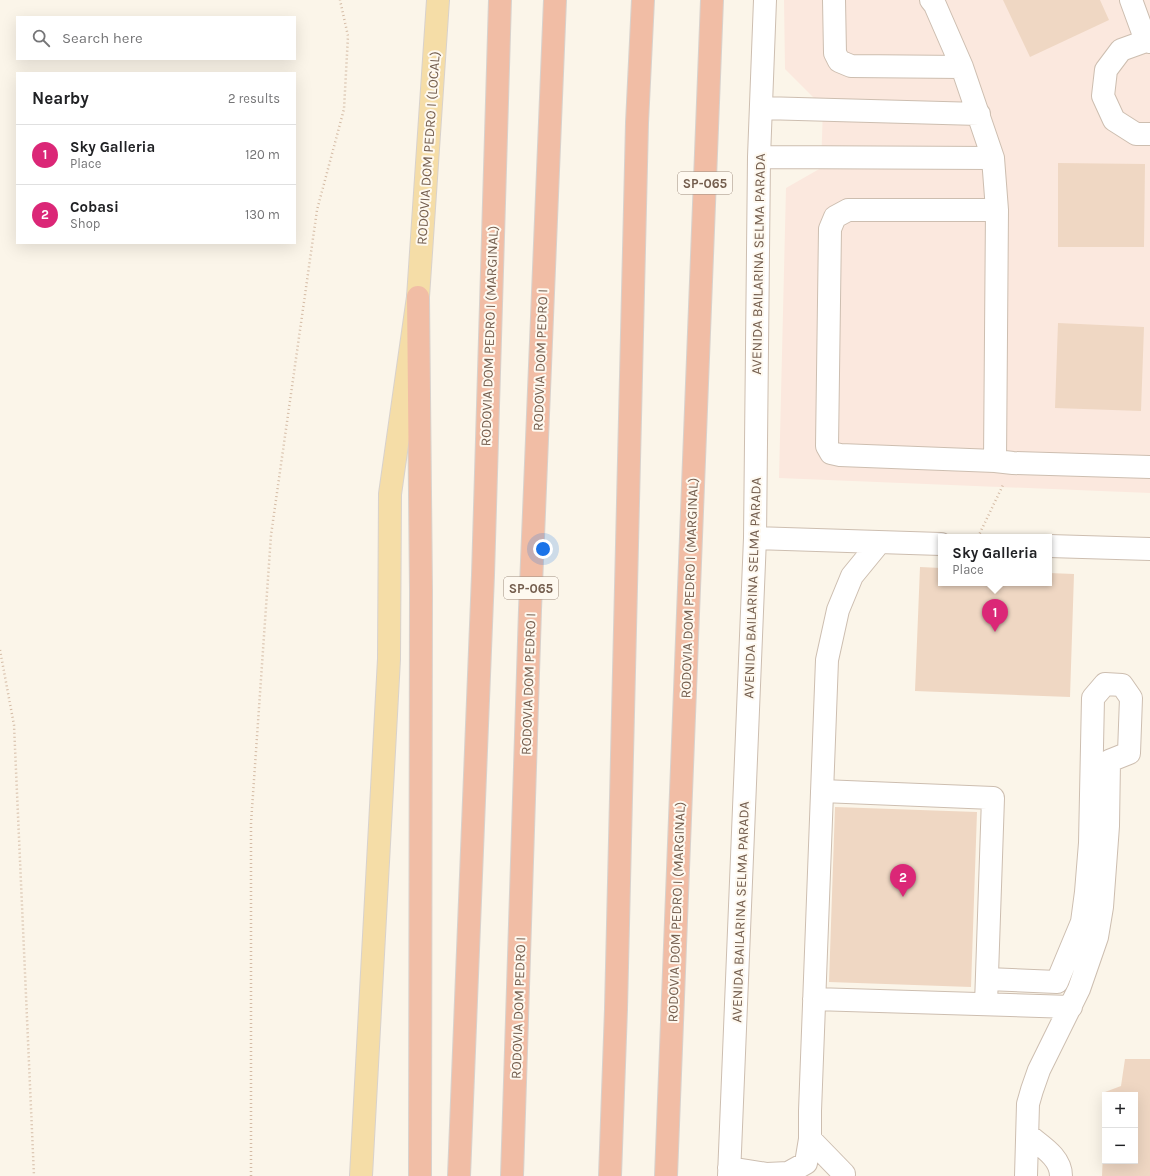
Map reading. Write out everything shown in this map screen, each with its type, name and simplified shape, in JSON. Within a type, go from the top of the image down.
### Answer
[{"type":"highway","name":"RODOVIA DOM PEDRO I (MARGINAL)","points":[[459,1176],[482,599],[500,0]]},
{"type":"highway","name":"RODOVIA DOM PEDRO I","points":[[512,1176],[530,618],[555,0]]},
{"type":"highway","points":[[610,1176],[616,1009],[638,123],[643,0]]},
{"type":"highway","name":"RODOVIA DOM PEDRO I (MARGINAL)","points":[[666,1176],[712,0]]},
{"type":"highway","points":[[418,297],[421,590],[420,1176]]},
{"type":"main road","name":"RODOVIA DOM PEDRO I (LOCAL)","points":[[361,1176],[388,667],[390,494],[418,297],[438,0]]},
{"type":"street","name":"AVENIDA BAILARINA SELMA PARADA","points":[[729,1172],[755,538],[759,157],[765,0]]},
{"type":"street","points":[[834,0],[835,54],[839,61],[851,66],[962,66]]},
{"type":"street","points":[[931,0],[962,66],[993,158],[997,210],[1004,462]]},
{"type":"street","points":[[1131,0],[1148,41],[1122,50],[1106,70],[1103,96],[1114,120],[1136,134],[1150,134]]},
{"type":"street","points":[[762,108],[979,114]]},
{"type":"street","points":[[759,157],[993,158]]},
{"type":"street","points":[[997,210],[848,210],[835,217],[830,229],[827,446],[831,453],[840,455],[1004,462],[1150,466]]},
{"type":"street","points":[[755,538],[938,544]]},
{"type":"street","points":[[729,1172],[767,1174],[788,1173],[806,1163],[810,1139],[827,660],[838,610],[852,576],[879,543]]},
{"type":"street","points":[[1052,546],[1150,549]]},
{"type":"street","points":[[987,979],[1057,982],[1082,922],[1086,892],[1090,843],[1093,698],[1105,684],[1122,686],[1131,698],[1129,752],[1109,761],[1108,826],[1102,907],[1097,937],[1079,989],[1039,1070],[1032,1090],[1028,1104],[1026,1176]]},
{"type":"street","points":[[822,791],[993,798],[986,1004]]},
{"type":"street","points":[[814,999],[1071,1006]]},
{"type":"street","points":[[1028,1135],[1052,1154],[1061,1170],[1062,1176]]},
{"type":"street","points":[[810,1139],[844,1174]]},
{"type":"path","points":[[251,1176],[251,823],[271,535],[317,210],[344,109],[348,36],[340,0]]},
{"type":"path","points":[[979,534],[1004,462]]},
{"type":"path","points":[[0,650],[14,725],[34,1176]]},
{"type":"shaded area","points":[[784,0],[1150,0],[1150,493],[779,478],[786,188],[821,168],[823,107],[785,69]]},
{"type":"building","points":[[1003,0],[1100,0],[1109,20],[1030,57]]},
{"type":"building","points":[[1058,163],[1145,164],[1144,247],[1058,247]]},
{"type":"building","points":[[1058,323],[1144,327],[1141,411],[1055,408]]},
{"type":"building","points":[[920,567],[938,568],[938,586],[1052,586],[1052,573],[1074,574],[1070,697],[915,691]]},
{"type":"building","points":[[835,807],[977,812],[971,987],[829,982]]},
{"type":"building","points":[[1125,1059],[1150,1059],[1150,1176],[1102,1176],[1103,1164],[1138,1164],[1138,1092],[1105,1092],[1121,1086]]},
{"type":"place","name":"Sky Galleria","points":[[995,632]]},
{"type":"place","name":"Cobasi","points":[[903,897]]}]
